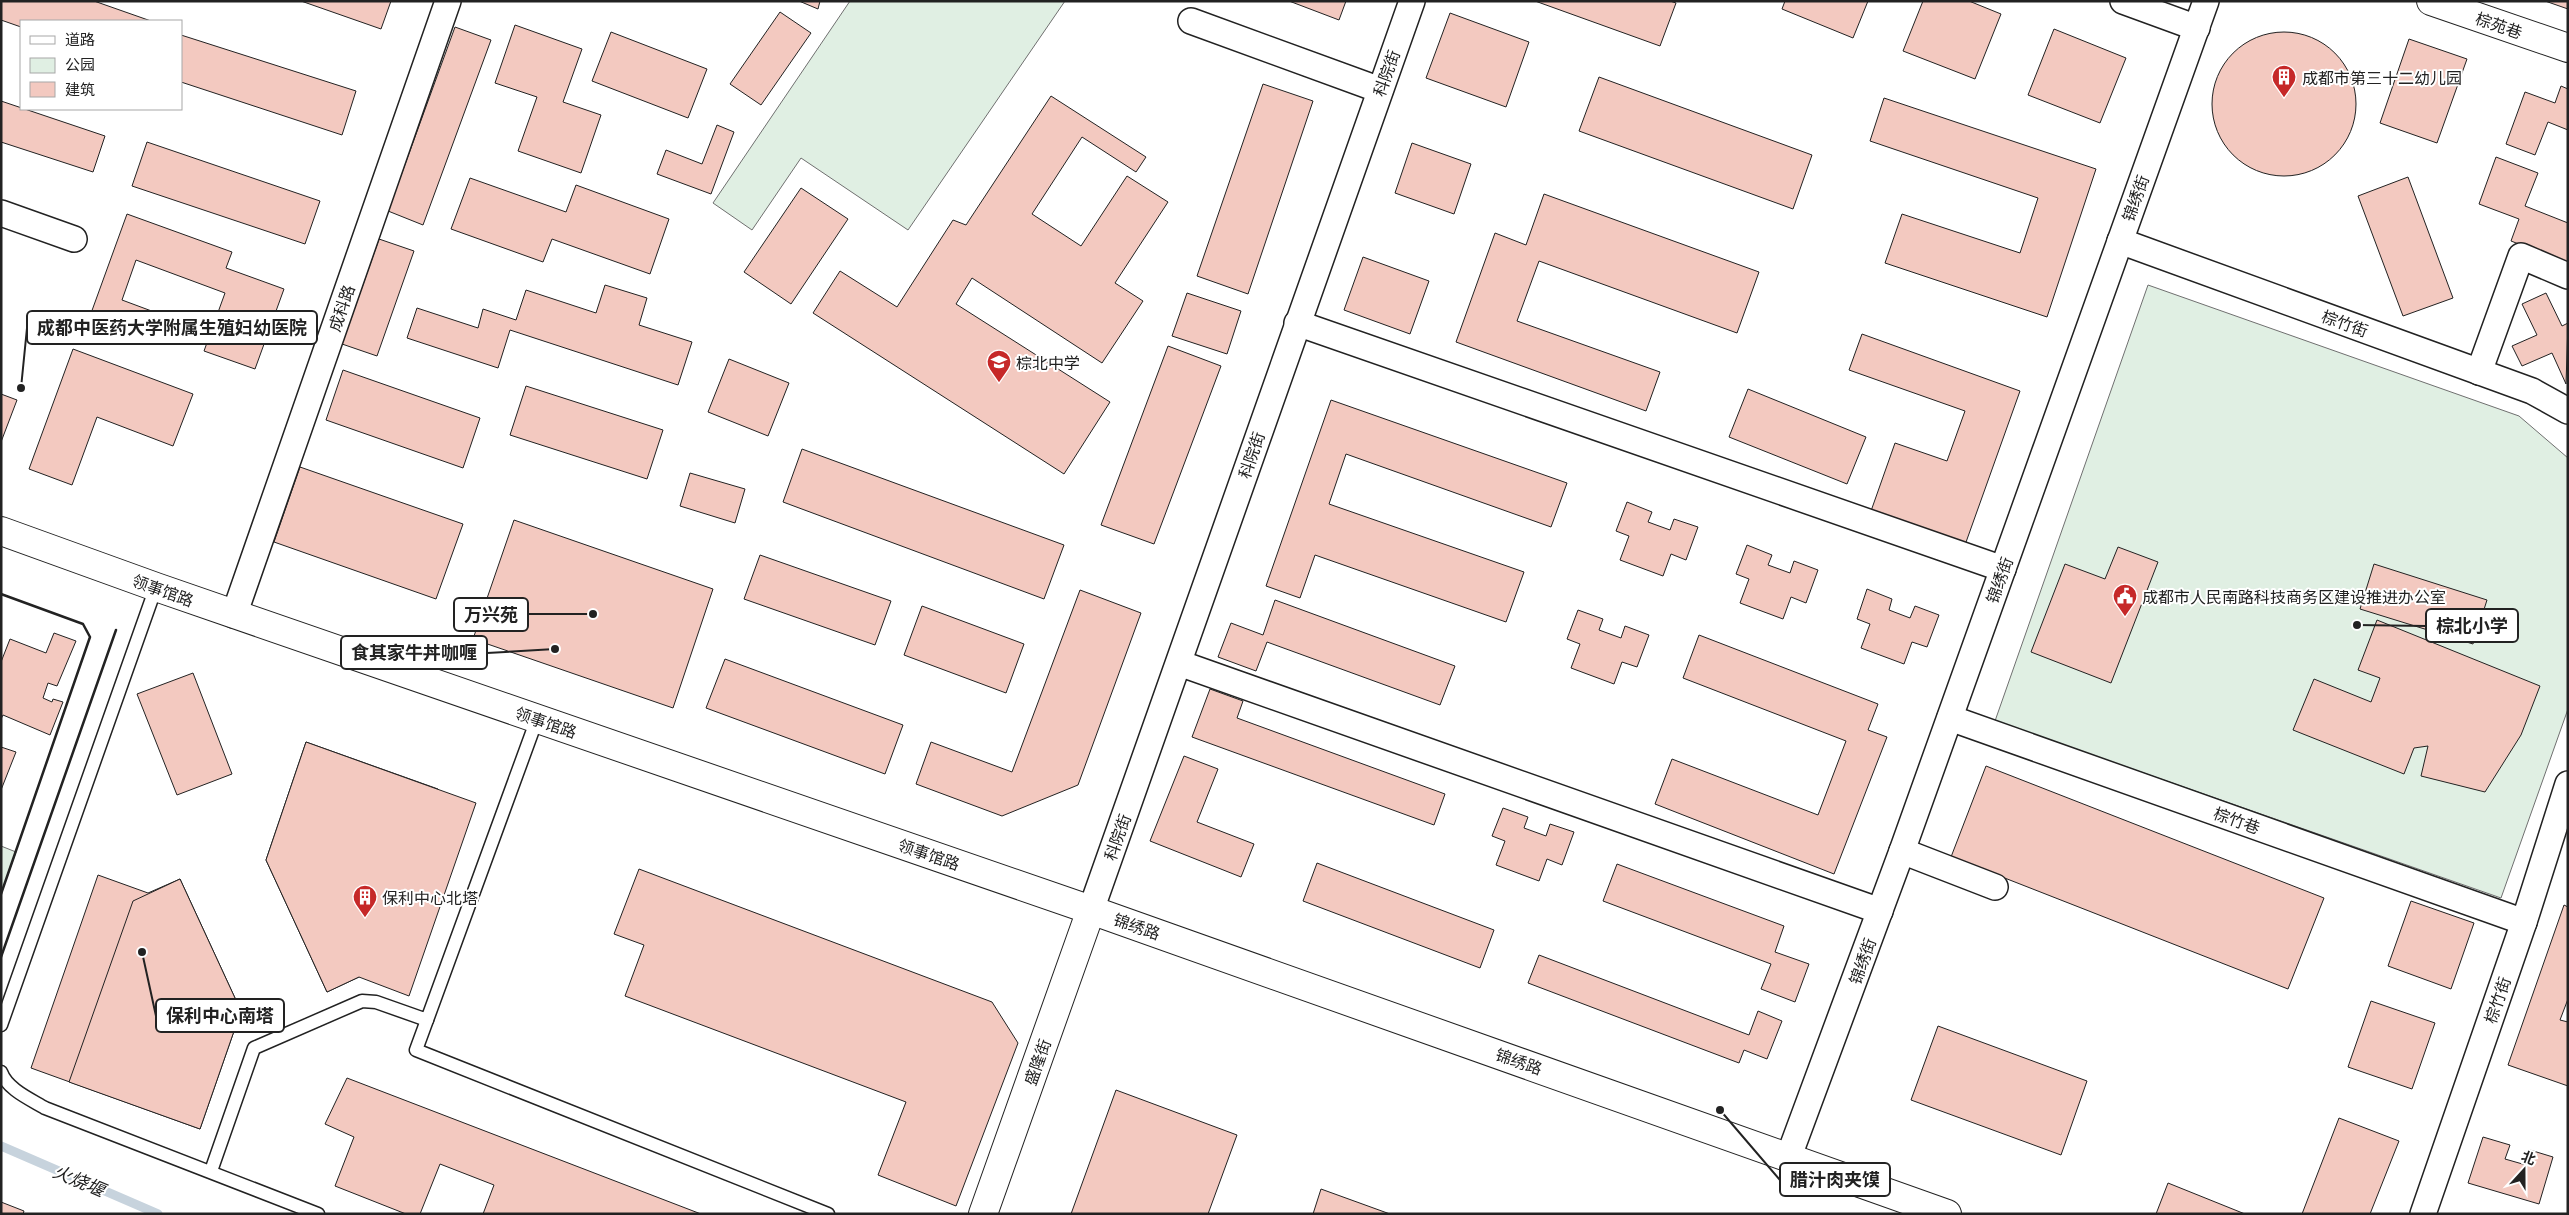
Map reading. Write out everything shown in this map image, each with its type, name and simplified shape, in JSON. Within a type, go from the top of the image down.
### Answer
[{"type":"main road","name":"棕苑巷","points":[[2431,1],[2568,48]]},
{"type":"main road","name":"领事馆路","points":[[1,531],[234,615],[1091,910]]},
{"type":"main road","name":"锦绣路","points":[[1091,910],[1789,1156],[1946,1214]]},
{"type":"main road","name":"盛隆街","points":[[983,1214],[1091,910]]},
{"type":"street","name":"成科路","points":[[234,615],[448,1]]},
{"type":"street","name":"科院街","points":[[1091,910],[1412,1]]},
{"type":"street","points":[[2123,1],[2196,28]]},
{"type":"street","name":"锦绣街","points":[[1789,1156],[1902,851],[2206,1]]},
{"type":"street","points":[[1192,21],[1380,90]]},
{"type":"street","points":[[1,213],[74,239]]},
{"type":"street","name":"棕竹街","points":[[2120,241],[2480,372],[2532,392],[2568,411]]},
{"type":"street","points":[[2480,372],[2521,256],[2568,276]]},
{"type":"street","points":[[1297,324],[2003,569]]},
{"type":"street","points":[[1179,663],[1880,911]]},
{"type":"street","name":"棕竹巷","points":[[1950,718],[2524,922]]},
{"type":"street","name":"棕竹街","points":[[2423,1214],[2524,922],[2568,784]]},
{"type":"street","points":[[1902,851],[1995,887]]},
{"type":"lane","points":[[1,1025],[156,587]]},
{"type":"lane","points":[[537,719],[416,1050],[828,1214]]},
{"type":"lane","points":[[211,1171],[254,1048],[362,1001],[376,1002],[427,1020]]},
{"type":"lane","points":[[1,1072],[4,1078],[20,1093],[45,1108],[318,1214]]},
{"type":"green space","points":[[850,1],[1065,1],[908,230],[801,158],[752,230],[713,203]]},
{"type":"green space","points":[[2148,285],[2519,416],[2568,458],[2568,709],[2501,898],[1995,721]]},
{"type":"green space","points":[[1,846],[16,852],[1,894]]},
{"type":"building","points":[[1,1],[94,1],[148,20],[20,20],[20,27],[1,20]]},
{"type":"building","points":[[301,1],[391,1],[381,29]]},
{"type":"building","points":[[799,1],[820,1],[818,9]]},
{"type":"building","points":[[1289,1],[1346,1],[1339,20]]},
{"type":"building","points":[[1535,1],[1670,1],[1676,3],[1660,46]]},
{"type":"building","points":[[1785,1],[1868,1],[1853,38],[1782,9]]},
{"type":"building","points":[[1923,1],[1969,1],[2001,14],[1975,79],[1903,51]]},
{"type":"building","points":[[2545,1],[2568,1],[2568,9]]},
{"type":"building","points":[[780,12],[811,33],[761,105],[730,84]]},
{"type":"building","points":[[1450,13],[1529,42],[1506,107],[1426,78]]},
{"type":"building","points":[[515,25],[582,49],[563,102],[601,115],[581,173],[518,151],[537,97],[495,83]]},
{"type":"building","points":[[455,27],[491,40],[423,225],[388,211]]},
{"type":"building","points":[[2054,29],[2126,58],[2100,123],[2028,95]]},
{"type":"building","points":[[611,32],[707,69],[688,118],[592,81]]},
{"type":"building","name":"成都市第三十二幼儿园","points":[[2284,32],[2312,37],[2335,53],[2351,76],[2356,104],[2351,132],[2335,155],[2312,171],[2284,176],[2256,171],[2233,155],[2217,132],[2212,104],[2217,76],[2233,53],[2256,37]]},
{"type":"building","points":[[182,35],[356,91],[342,135],[182,82]]},
{"type":"building","points":[[2409,39],[2467,59],[2437,143],[2380,123]]},
{"type":"building","points":[[1599,77],[1812,155],[1793,209],[1579,131]]},
{"type":"building","points":[[1263,84],[1313,101],[1248,294],[1197,276]]},
{"type":"building","points":[[2561,86],[2568,89],[2568,130],[2548,122],[2535,155],[2506,144],[2525,92],[2555,103]]},
{"type":"building","points":[[1051,96],[1146,157],[1136,172],[1082,137],[1032,214],[1081,246],[1127,176],[1168,202],[1115,283],[1143,301],[1102,363],[972,278],[956,304],[1110,402],[1064,474],[813,313],[840,271],[897,307],[953,220],[966,225]]},
{"type":"building","points":[[1884,98],[2096,169],[2047,317],[1885,263],[1902,214],[2020,253],[2038,198],[1870,141]]},
{"type":"building","points":[[1,101],[20,107],[20,110],[28,110],[105,136],[93,172],[1,142]]},
{"type":"building","points":[[717,125],[734,132],[711,194],[657,174],[666,150],[702,164]]},
{"type":"building","points":[[147,142],[320,201],[305,244],[132,186]]},
{"type":"building","points":[[1412,143],[1471,164],[1454,214],[1395,193]]},
{"type":"building","points":[[2496,157],[2538,173],[2525,206],[2568,223],[2568,263],[2511,241],[2519,219],[2479,204]]},
{"type":"building","points":[[2408,177],[2453,298],[2403,316],[2358,196]]},
{"type":"building","points":[[470,178],[566,212],[576,185],[669,219],[650,274],[552,239],[543,262],[451,229]]},
{"type":"building","points":[[801,188],[848,219],[791,304],[744,272]]},
{"type":"building","points":[[1544,194],[1759,272],[1737,333],[1539,261],[1517,321],[1660,372],[1646,411],[1456,342],[1495,233],[1526,245]]},
{"type":"building","points":[[127,214],[232,252],[226,268],[284,289],[255,369],[204,351],[225,293],[136,260],[122,300],[165,316],[156,340],[90,316]]},
{"type":"building","points":[[379,239],[414,251],[377,356],[342,344]]},
{"type":"building","points":[[1363,257],[1429,281],[1410,334],[1344,310]]},
{"type":"building","points":[[605,285],[647,298],[639,325],[692,342],[678,385],[510,330],[498,368],[407,338],[417,308],[478,328],[483,309],[516,320],[526,290],[596,313]]},
{"type":"building","points":[[1187,293],[1241,311],[1227,354],[1172,336]]},
{"type":"building","points":[[2546,293],[2562,326],[2568,323],[2566,384],[2552,353],[2522,366],[2512,346],[2537,335],[2522,304]]},
{"type":"building","points":[[1862,334],[2020,391],[1965,545],[1871,511],[1895,443],[1947,461],[1965,411],[1849,370]]},
{"type":"building","points":[[1168,346],[1221,366],[1154,544],[1101,525]]},
{"type":"building","points":[[73,349],[193,394],[173,446],[97,417],[72,485],[29,469]]},
{"type":"building","points":[[729,359],[789,383],[768,436],[708,412]]},
{"type":"building","points":[[343,370],[480,418],[463,468],[326,420]]},
{"type":"building","points":[[526,386],[663,430],[647,479],[510,435]]},
{"type":"building","points":[[1748,389],[1866,437],[1847,484],[1729,437]]},
{"type":"building","points":[[1,394],[17,400],[1,442]]},
{"type":"building","points":[[1331,400],[1567,483],[1551,527],[1346,454],[1329,504],[1524,572],[1506,622],[1315,555],[1300,598],[1266,586]]},
{"type":"building","points":[[802,449],[1064,545],[1044,599],[783,502]]},
{"type":"building","points":[[300,467],[463,524],[436,599],[274,542]]},
{"type":"building","points":[[690,473],[745,489],[735,523],[680,506]]},
{"type":"building","points":[[1627,502],[1652,512],[1648,522],[1670,530],[1674,519],[1698,527],[1686,560],[1671,554],[1663,576],[1620,560],[1629,536],[1616,531]]},
{"type":"building","points":[[514,520],[713,589],[673,708],[473,639]]},
{"type":"building","points":[[1747,545],[1772,555],[1768,565],[1790,573],[1794,561],[1818,570],[1806,603],[1791,597],[1783,619],[1740,603],[1749,579],[1736,574]]},
{"type":"building","points":[[2118,547],[2158,562],[2111,683],[2031,652],[2065,564],[2105,579]]},
{"type":"building","points":[[760,555],[891,601],[875,645],[744,599]]},
{"type":"building","points":[[2374,564],[2487,600],[2473,644],[2360,609]]},
{"type":"building","points":[[1867,589],[1892,599],[1889,610],[1910,618],[1915,606],[1939,615],[1927,647],[1912,642],[1904,664],[1861,648],[1870,624],[1857,619]]},
{"type":"building","points":[[1080,590],[1141,613],[1078,785],[1002,816],[916,784],[931,742],[1012,772]]},
{"type":"building","points":[[1275,600],[1455,666],[1440,705],[1267,642],[1256,671],[1218,657],[1231,623],[1263,635]]},
{"type":"building","points":[[922,606],[1024,644],[1006,693],[904,655]]},
{"type":"building","points":[[1578,610],[1603,619],[1599,630],[1621,638],[1625,626],[1649,635],[1637,667],[1622,662],[1614,684],[1571,668],[1580,644],[1567,639]]},
{"type":"building","points":[[2377,620],[2540,686],[2521,735],[2485,792],[2421,776],[2428,746],[2414,748],[2404,774],[2293,730],[2314,679],[2371,702],[2380,678],[2358,670]]},
{"type":"building","points":[[54,633],[76,641],[57,686],[48,683],[43,698],[52,702],[53,699],[63,702],[50,735],[3,715],[1,719],[1,662],[10,639],[46,653]]},
{"type":"building","points":[[1699,635],[1878,704],[1868,730],[1887,737],[1834,874],[1655,804],[1672,759],[1818,815],[1846,741],[1683,678]]},
{"type":"building","points":[[725,659],[903,725],[885,774],[706,708]]},
{"type":"building","points":[[193,673],[232,774],[177,795],[137,694]]},
{"type":"building","points":[[1210,689],[1243,701],[1237,718],[1445,794],[1434,825],[1192,737]]},
{"type":"building","name":"保利中心北塔","points":[[306,742],[438,789],[374,970],[327,992],[266,860]]},
{"type":"building","name":"保利中心北塔","points":[[306,742],[476,803],[409,996],[359,977],[327,992],[266,860]]},
{"type":"building","points":[[1,747],[16,752],[1,790]]},
{"type":"building","points":[[1184,756],[1218,769],[1197,822],[1254,844],[1241,877],[1150,841]]},
{"type":"building","points":[[1986,766],[2324,898],[2288,989],[1951,857]]},
{"type":"building","points":[[1503,808],[1528,817],[1524,828],[1546,836],[1550,824],[1574,832],[1562,865],[1547,859],[1539,881],[1496,865],[1505,841],[1492,836]]},
{"type":"building","points":[[1317,863],[1494,930],[1480,968],[1303,901]]},
{"type":"building","points":[[1617,864],[1784,926],[1775,952],[1809,964],[1795,1002],[1761,989],[1771,964],[1603,901]]},
{"type":"building","points":[[639,869],[992,1002],[1018,1043],[956,1206],[878,1175],[906,1102],[625,996],[644,945],[614,934]]},
{"type":"building","points":[[98,875],[148,893],[180,879],[241,1011],[200,1129],[31,1068]]},
{"type":"building","points":[[180,879],[241,1011],[200,1129],[69,1082],[133,901]]},
{"type":"building","points":[[2411,901],[2474,923],[2451,989],[2388,966]]},
{"type":"building","points":[[2564,905],[2568,907],[2568,999],[2560,1020],[2568,1022],[2568,1086],[2508,1065]]},
{"type":"building","points":[[1539,955],[1749,1035],[1758,1011],[1782,1021],[1767,1059],[1744,1050],[1739,1063],[1528,983]]},
{"type":"building","points":[[2371,1001],[2435,1023],[2412,1089],[2348,1067]]},
{"type":"building","points":[[1938,1026],[2087,1081],[2061,1155],[1911,1100]]},
{"type":"building","points":[[347,1078],[701,1214],[483,1214],[494,1185],[440,1164],[420,1214],[406,1214],[335,1186],[354,1137],[325,1124]]},
{"type":"building","points":[[1116,1090],[1237,1135],[1208,1214],[1071,1214]]},
{"type":"building","points":[[2339,1118],[2399,1141],[2370,1214],[2302,1214]]},
{"type":"building","points":[[2483,1137],[2510,1145],[2505,1159],[2526,1165],[2530,1150],[2553,1157],[2539,1204],[2468,1183]]},
{"type":"building","points":[[2168,1183],[2245,1214],[2156,1214]]},
{"type":"building","points":[[1321,1189],[1390,1214],[1313,1214]]},
{"type":"building","points":[[1,1202],[24,1211],[23,1214],[1,1214]]},
{"type":"waterway","name":"火烧堰","points":[[1,1146],[158,1214]]},
{"type":"wall","points":[[1,594],[83,624],[90,637],[1,894]]},
{"type":"wall","points":[[1,957],[116,630]]},
{"type":"place","name":"成都市第三十二幼儿园","points":[[2284,98]]},
{"type":"place","name":"棕北中学","points":[[999,383]]},
{"type":"place","name":"成都中医药大学附属生殖妇幼医院","points":[[21,388]]},
{"type":"place","name":"万兴苑","points":[[593,614]]},
{"type":"place","name":"成都市人民南路科技商务区建设推进办公室","points":[[2125,617]]},
{"type":"place","name":"棕北小学","points":[[2357,625]]},
{"type":"place","name":"食其家牛丼咖喱","points":[[555,649]]},
{"type":"place","name":"保利中心北塔","points":[[365,918]]},
{"type":"place","name":"保利中心南塔","points":[[142,952]]},
{"type":"place","name":"腊汁肉夹馍","points":[[1720,1110]]}]
